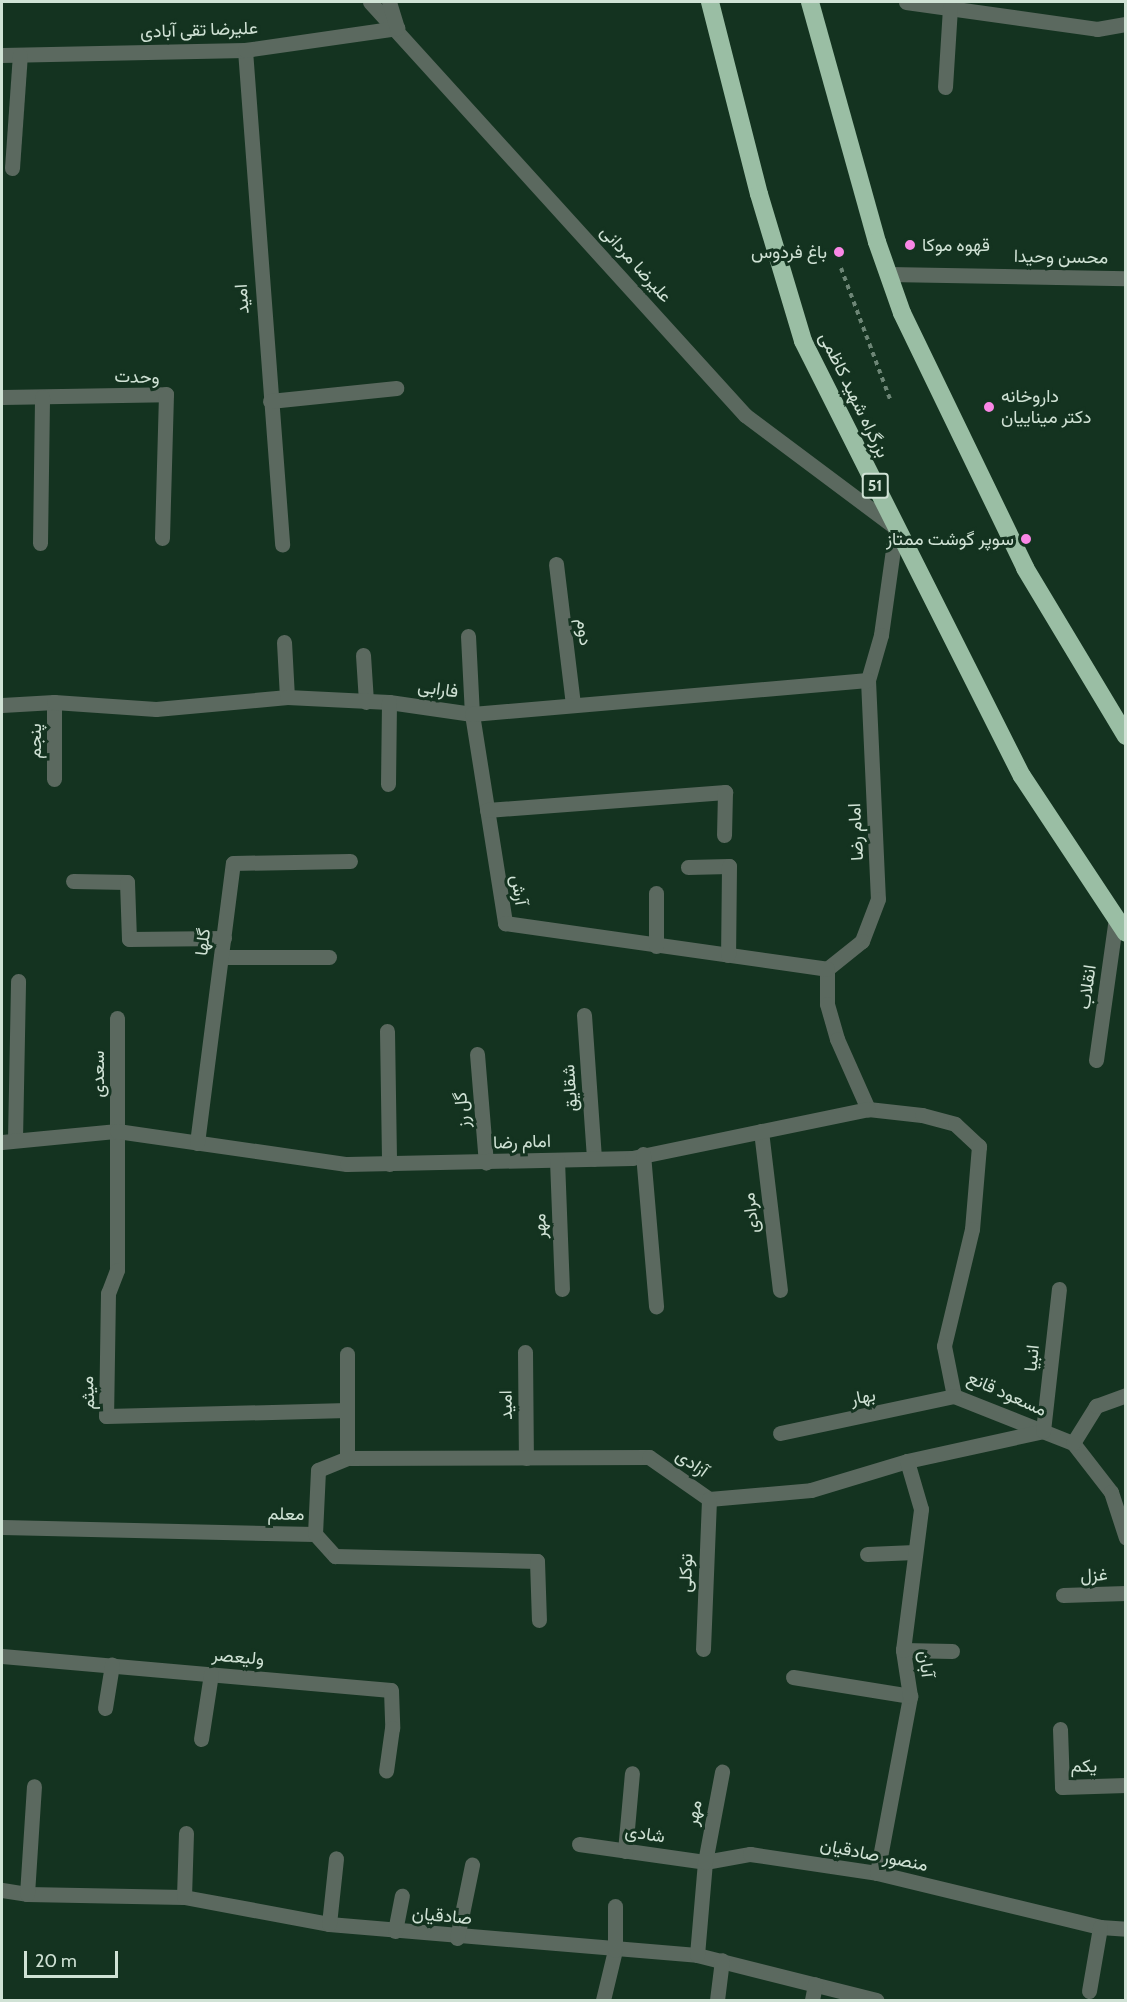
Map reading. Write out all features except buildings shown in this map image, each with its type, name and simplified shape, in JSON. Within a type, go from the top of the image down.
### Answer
[{"type":"highway","name":"بزرگراه شهید کاظمی","points":[[711,2],[759,194],[803,341],[1022,776],[1121,926]]},
{"type":"highway","points":[[810,2],[888,274],[902,313],[1026,568],[1125,736]]},
{"type":"street","name":"علیرضا مردانی","points":[[370,2],[745,415],[896,528]]},
{"type":"street","points":[[389,2],[396,28]]},
{"type":"street","points":[[906,2],[1097,29],[1125,24]]},
{"type":"street","points":[[945,87],[950,8]]},
{"type":"street","name":"علیرضا تقی آبادی","points":[[2,54],[245,50],[396,28]]},
{"type":"street","name":"امید","points":[[245,50],[282,545]]},
{"type":"street","points":[[12,168],[20,55]]},
{"type":"street","name":"محسن وحیدا","points":[[888,274],[1125,278]]},
{"type":"street","points":[[270,401],[396,388]]},
{"type":"street","name":"وحدت","points":[[2,398],[166,394],[162,538]]},
{"type":"street","points":[[40,543],[42,397]]},
{"type":"street","name":"امام رضا","points":[[827,969],[862,941],[878,899],[868,680],[880,635],[896,528]]},
{"type":"street","name":"دوم","points":[[556,564],[573,704]]},
{"type":"street","name":"آرش","points":[[468,636],[472,714],[505,923],[827,969]]},
{"type":"street","points":[[284,642],[287,697]]},
{"type":"street","points":[[363,655],[366,702]]},
{"type":"street","name":"فارابی","points":[[2,705],[54,702],[156,709],[287,697],[389,702],[472,714],[868,680]]},
{"type":"street","name":"پنجم","points":[[54,702],[54,779]]},
{"type":"street","points":[[388,783],[389,702]]},
{"type":"street","points":[[487,810],[724,792],[724,835]]},
{"type":"street","name":"گلها","points":[[197,1143],[233,863],[350,861]]},
{"type":"street","points":[[688,867],[729,866],[728,955]]},
{"type":"street","points":[[73,881],[127,882],[129,939],[224,938]]},
{"type":"street","points":[[656,893],[656,946]]},
{"type":"street","name":"انقلاب","points":[[1096,1060],[1121,926]]},
{"type":"street","points":[[221,957],[329,957]]},
{"type":"street","points":[[827,969],[828,1004],[837,1039],[868,1109]]},
{"type":"street","points":[[8,1141],[18,981]]},
{"type":"street","name":"شقایق","points":[[584,1015],[594,1159]]},
{"type":"street","name":"سعدی","points":[[117,1018],[117,1131]]},
{"type":"street","points":[[387,1031],[389,1164]]},
{"type":"street","name":"گل رز","points":[[477,1054],[486,1163]]},
{"type":"street","name":"امام رضا","points":[[8,1141],[117,1131],[347,1164],[486,1163],[594,1159],[643,1154],[868,1109],[922,1114],[955,1124],[979,1146]]},
{"type":"street","name":"میثم","points":[[117,1131],[117,1270],[108,1293],[106,1416],[347,1410]]},
{"type":"street","name":"مرادی","points":[[761,1131],[780,1290]]},
{"type":"street","name":"مسعود قانع","points":[[979,1146],[972,1229],[944,1346],[954,1396],[1073,1443],[1118,1494],[1125,1538]]},
{"type":"street","points":[[643,1154],[656,1306]]},
{"type":"street","name":"مهر","points":[[557,1160],[562,1289]]},
{"type":"street","name":"انبیا","points":[[1044,1431],[1059,1289]]},
{"type":"street","name":"امید","points":[[525,1352],[526,1458]]},
{"type":"street","points":[[315,1534],[318,1470],[347,1458],[347,1354]]},
{"type":"street","points":[[1073,1443],[1096,1406],[1125,1395]]},
{"type":"street","name":"بهار","points":[[780,1433],[954,1396]]},
{"type":"street","name":"آزادی","points":[[347,1458],[649,1457],[709,1499],[811,1490],[907,1461],[1044,1431]]},
{"type":"street","name":"آبان","points":[[877,1873],[910,1696],[903,1650],[921,1509],[907,1461]]},
{"type":"street","name":"توکلی","points":[[703,1649],[709,1499]]},
{"type":"street","name":"معلم","points":[[2,1527],[315,1534],[335,1556],[537,1561],[539,1620]]},
{"type":"street","points":[[867,1554],[915,1552]]},
{"type":"street","name":"غزل","points":[[1063,1595],[1125,1593]]},
{"type":"street","points":[[903,1650],[952,1651]]},
{"type":"street","name":"ولیعصر","points":[[2,1656],[391,1690],[392,1728],[386,1771]]},
{"type":"street","points":[[105,1708],[112,1665]]},
{"type":"street","points":[[201,1739],[211,1674]]},
{"type":"street","points":[[794,1677],[910,1696]]},
{"type":"street","name":"یکم","points":[[1060,1729],[1062,1787],[1125,1785]]},
{"type":"street","name":"مهر","points":[[705,1862],[722,1772]]},
{"type":"street","points":[[625,1851],[632,1773]]},
{"type":"street","points":[[27,1894],[34,1786]]},
{"type":"street","points":[[184,1897],[186,1833]]},
{"type":"street","name":"شادی","points":[[579,1844],[705,1862]]},
{"type":"street","name":"منصور صادقیان","points":[[705,1862],[750,1854],[877,1873],[1100,1926],[1125,1929]]},
{"type":"street","points":[[329,1924],[336,1858]]},
{"type":"street","points":[[697,1955],[705,1862]]},
{"type":"street","points":[[458,1938],[472,1865]]},
{"type":"street","name":"صادقیان","points":[[2,1890],[27,1894],[184,1897],[329,1924],[458,1938],[540,1940],[615,1950],[697,1955],[876,2001]]},
{"type":"street","points":[[395,1931],[402,1896]]},
{"type":"street","points":[[603,2001],[615,1950],[615,1906]]},
{"type":"street","points":[[1089,1991],[1100,1926]]},
{"type":"street","points":[[717,2001],[722,1960]]},
{"type":"street","points":[[812,2001],[815,1984]]},
{"type":"path","points":[[841,268],[891,402]]},
{"type":"place","name":"قهوه موکا","points":[[910,245]]},
{"type":"place","name":"باغ فردوس","points":[[839,252]]},
{"type":"place","name":"داروخانه دکتر میناییان","points":[[989,407]]},
{"type":"place","name":"سوپر گوشت ممتاز","points":[[1026,539]]}]
